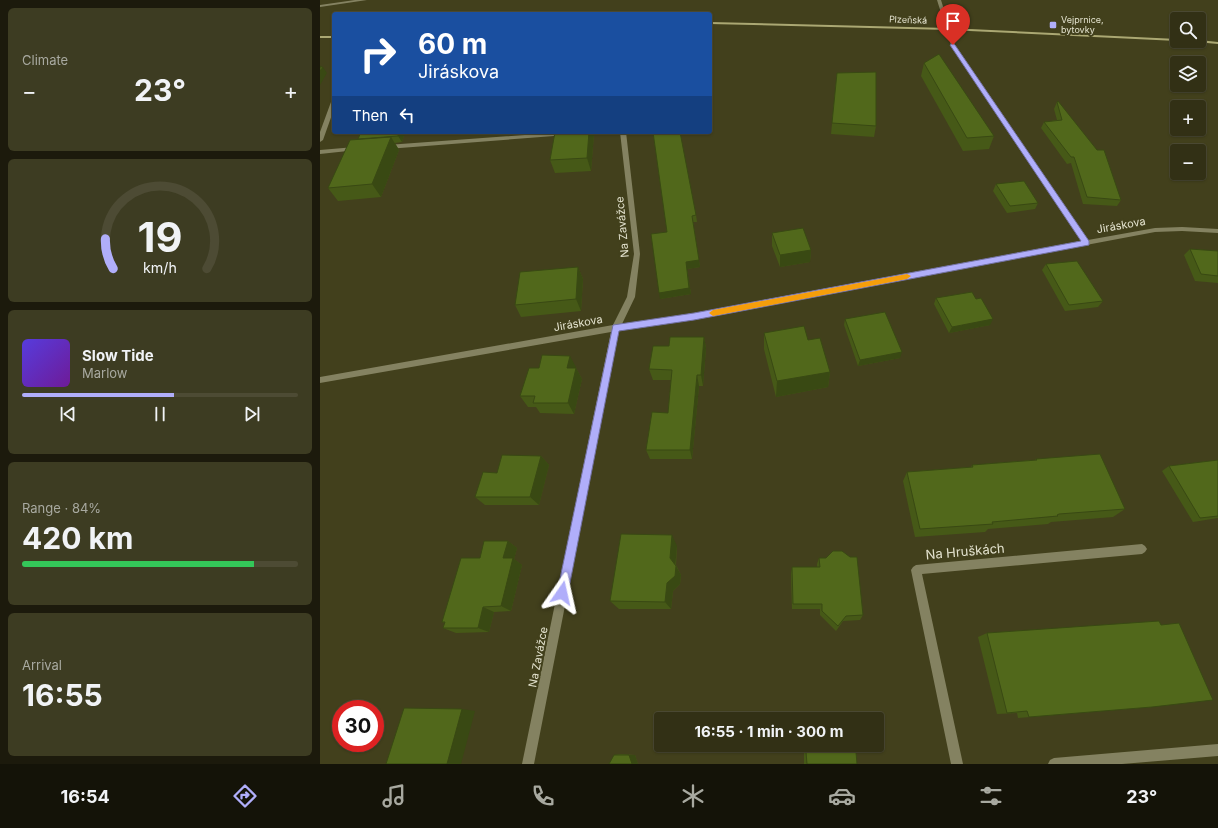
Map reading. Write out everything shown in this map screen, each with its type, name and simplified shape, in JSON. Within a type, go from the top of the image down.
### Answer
[{"type":"main road","name":"Plzeňská","points":[[712,23],[948,29],[1170,40]]},
{"type":"main road","points":[[320,37],[332,37]]},
{"type":"main road","points":[[1206,42],[1218,43]]},
{"type":"street","points":[[320,6],[365,0]]},
{"type":"street","points":[[939,0],[953,45],[1086,243]]},
{"type":"street","points":[[320,140],[332,107]]},
{"type":"street","points":[[383,147],[558,134]]},
{"type":"street","name":"Na Zavážce","points":[[528,764],[616,328],[631,296],[637,254],[624,134]]},
{"type":"street","points":[[320,152],[359,149]]},
{"type":"street","name":"Jiráskova","points":[[320,380],[616,328],[702,315],[1164,229],[1218,231]]},
{"type":"street","name":"Na Hruškách","points":[[957,764],[916,570],[1142,549]]},
{"type":"street","points":[[1054,764],[1218,750]]},
{"type":"building","points":[[939,54],[994,136],[967,138],[924,63]]},
{"type":"building","points":[[876,72],[876,126],[832,123],[837,73]]},
{"type":"building","points":[[1058,101],[1097,150],[1104,150],[1121,200],[1087,197],[1074,157],[1071,157],[1044,122],[1062,120]]},
{"type":"building","points":[[360,134],[398,134],[398,136],[358,139]]},
{"type":"building","points":[[555,134],[589,134],[587,158],[550,160]]},
{"type":"building","points":[[653,134],[680,134],[696,215],[692,216],[699,260],[686,262],[689,288],[659,293],[651,234],[667,232]]},
{"type":"building","points":[[391,137],[372,184],[328,188],[350,140]]},
{"type":"building","points":[[1024,181],[1038,203],[1010,206],[996,184]]},
{"type":"building","points":[[803,228],[811,250],[780,255],[772,233]]},
{"type":"building","points":[[1190,249],[1218,251],[1218,276],[1201,274]]},
{"type":"building","points":[[1077,261],[1103,301],[1069,305],[1046,264]]},
{"type":"building","points":[[578,267],[576,299],[515,305],[520,272]]},
{"type":"building","points":[[972,292],[976,299],[981,298],[993,319],[952,327],[936,298]]},
{"type":"building","points":[[885,312],[902,352],[860,360],[845,319]]},
{"type":"building","points":[[804,326],[808,340],[820,338],[830,372],[777,381],[764,333]]},
{"type":"building","points":[[670,337],[704,337],[701,375],[697,375],[690,450],[646,450],[652,412],[668,413],[672,370],[649,369],[653,346],[669,346]]},
{"type":"building","points":[[542,355],[570,356],[567,368],[576,368],[568,403],[533,403],[535,396],[520,396],[529,368],[539,368]]},
{"type":"building","points":[[1100,454],[1125,509],[1059,514],[1057,515],[1058,516],[992,522],[993,524],[920,529],[907,472]]},
{"type":"building","points":[[502,455],[541,456],[530,497],[475,497],[483,472],[497,473]]},
{"type":"building","points":[[1218,460],[1218,516],[1200,518],[1169,466]]},
{"type":"building","points":[[621,534],[672,535],[670,558],[676,566],[675,576],[667,583],[665,602],[610,601]]},
{"type":"building","points":[[484,541],[508,541],[503,558],[513,558],[501,606],[483,607],[478,628],[443,628],[445,622],[442,622],[461,558],[480,558]]},
{"type":"building","points":[[833,551],[842,551],[850,557],[857,557],[863,615],[846,616],[838,626],[822,611],[822,604],[793,604],[792,567],[820,567],[819,558],[826,558]]},
{"type":"building","points":[[1159,621],[1161,625],[1179,623],[1213,700],[1152,707],[1029,717],[1027,711],[1007,713],[987,633]]},
{"type":"building","points":[[404,708],[462,709],[447,764],[386,764]]},
{"type":"building","points":[[806,752],[856,752],[857,764],[807,764]]},
{"type":"building","points":[[614,755],[629,755],[632,764],[609,764]]},
{"type":"slow traffic","points":[[713,313],[907,276]]},
{"type":"place","name":"Vejprnice, bytovky","points":[[1053,25]]},
{"type":"route","points":[[562,593],[616,328],[694,316],[1086,243],[953,45]]}]
